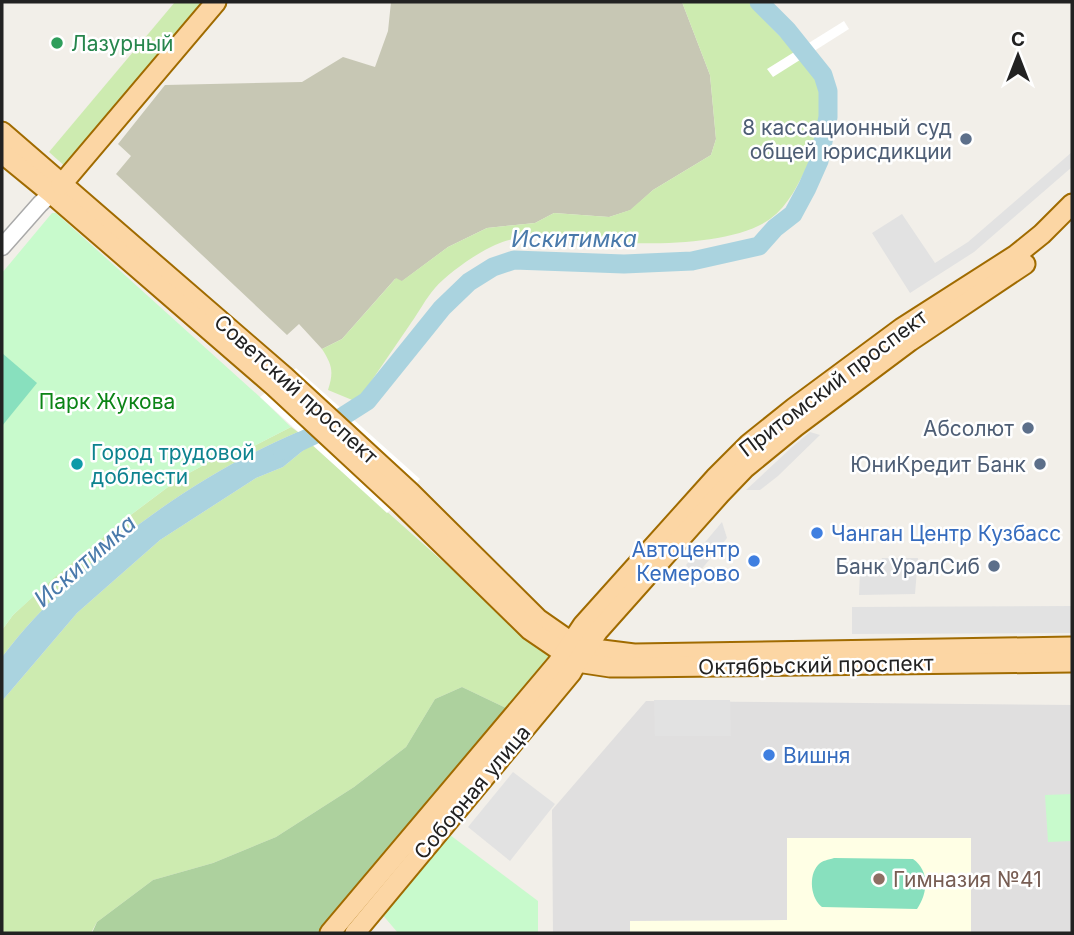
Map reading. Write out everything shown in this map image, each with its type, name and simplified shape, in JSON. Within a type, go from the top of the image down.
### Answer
[{"type":"main road","points":[[56,189],[216,2]]},
{"type":"main road","name":"Советский проспект","points":[[2,132],[56,189],[279,382],[574,651]]},
{"type":"main road","name":"Советский проспект","points":[[2,153],[56,189]]},
{"type":"main road","name":"Притомский проспект","points":[[574,651],[583,625],[749,444],[793,408],[902,328],[1016,254],[1056,222],[1072,204]]},
{"type":"main road","name":"Притомский проспект","points":[[574,651],[598,631],[701,514],[746,468],[795,427],[910,341],[1016,270],[1072,223]]},
{"type":"main road","name":"Октябрьский проспект","points":[[574,651],[634,654],[1072,647]]},
{"type":"main road","name":"Октябрьский проспект","points":[[574,651],[610,667],[1072,662]]},
{"type":"main road","name":"Соборная улица","points":[[330,933],[557,664],[574,651]]},
{"type":"main road","name":"Соборная улица","points":[[355,933],[572,673],[574,651]]},
{"type":"street","points":[[2,247],[56,189]]},
{"type":"shaded area","points":[[391,2],[682,2],[710,75],[716,139],[711,155],[653,190],[631,210],[609,217],[554,213],[535,223],[487,228],[448,247],[401,282],[395,279],[342,339],[322,349],[299,324],[287,335],[116,174],[131,156],[118,144],[165,85],[302,82],[343,57],[375,67],[388,31]]},
{"type":"shaded area","points":[[1072,152],[1072,167],[974,252],[910,293],[872,233],[902,214],[935,263],[968,242]]},
{"type":"shaded area","points":[[810,432],[820,435],[778,476],[760,490],[746,490],[791,448]]},
{"type":"shaded area","points":[[722,522],[727,538],[696,576],[686,565]]},
{"type":"shaded area","points":[[882,558],[918,558],[915,594],[859,595],[860,572],[878,568]]},
{"type":"shaded area","points":[[1072,606],[1072,633],[852,634],[852,607]]},
{"type":"shaded area","points":[[654,700],[730,700],[731,736],[655,736]]},
{"type":"shaded area","points":[[646,701],[1072,705],[1072,933],[553,933],[552,810]]},
{"type":"shaded area","points":[[513,772],[555,804],[510,861],[468,827]]},
{"type":"shaded area","name":"Гимназия №41","points":[[787,838],[971,838],[971,933],[630,933],[630,921],[787,920]]},
{"type":"green space","points":[[175,2],[209,2],[68,169],[49,152]]},
{"type":"green space","points":[[682,2],[749,2],[783,39],[809,55],[818,65],[825,101],[821,127],[814,152],[783,207],[770,219],[753,228],[708,239],[632,243],[529,237],[495,245],[463,264],[435,288],[357,402],[328,390],[331,368],[322,349],[342,339],[396,278],[402,281],[448,247],[487,228],[535,223],[554,213],[609,217],[630,210],[653,190],[711,155],[716,139],[710,75]]},
{"type":"green space","name":"Парк Жукова","points":[[52,213],[56,213],[291,427],[254,446],[222,455],[180,478],[55,577],[13,615],[2,630],[2,273]]},
{"type":"green space","points":[[2,353],[37,383],[2,426]]},
{"type":"green space","points":[[291,427],[298,432],[216,473],[136,526],[63,589],[2,657],[2,630],[13,615],[54,577],[128,517],[180,478],[222,455],[254,446]]},
{"type":"green space","points":[[311,444],[549,656],[506,708],[462,687],[435,699],[406,747],[354,787],[276,837],[213,863],[153,880],[97,922],[91,933],[2,933],[2,701],[77,613],[160,540],[256,478],[283,467]]},
{"type":"green space","points":[[462,687],[506,708],[318,933],[92,933],[97,922],[153,880],[213,863],[276,837],[354,787],[406,747],[435,699]]},
{"type":"green space","points":[[1072,794],[1072,841],[1048,842],[1045,795]]},
{"type":"green space","points":[[446,832],[538,901],[538,933],[398,933],[381,913]]},
{"type":"green space","points":[[834,858],[913,859],[925,876],[921,903],[917,909],[822,907],[813,893],[813,875],[820,863]]},
{"type":"water","points":[[298,432],[311,444],[283,467],[256,478],[160,540],[77,613],[2,701],[2,657],[31,622],[98,557],[136,526],[216,473]]},
{"type":"pier","points":[[844,21],[849,29],[773,77],[767,69]]},
{"type":"pier","points":[[296,368],[420,479],[387,513],[260,397]]},
{"type":"waterway","name":"Искитимка","points":[[282,450],[312,436],[367,401],[442,308],[469,282],[493,267],[514,260],[624,264],[692,261],[759,246],[775,228],[793,214],[807,188],[819,161],[828,117],[828,91],[823,75],[787,30],[759,2]]},
{"type":"place","name":"Лазурный","points":[[57,43]]},
{"type":"place","name":"8 кассационный суд общей юрисдикции","points":[[966,139]]},
{"type":"place","name":"Абсолют","points":[[1028,428]]},
{"type":"place","name":"Город трудовой доблести","points":[[77,464]]},
{"type":"place","name":"ЮниКредит Банк","points":[[1040,464]]},
{"type":"place","name":"Чанган Центр Кузбасс","points":[[817,533]]},
{"type":"place","name":"Автоцентр Кемерово","points":[[754,561]]},
{"type":"place","name":"Банк УралСиб","points":[[994,566]]},
{"type":"place","name":"Вишня","points":[[769,755]]},
{"type":"place","name":"Гимназия №41","points":[[879,879]]}]
